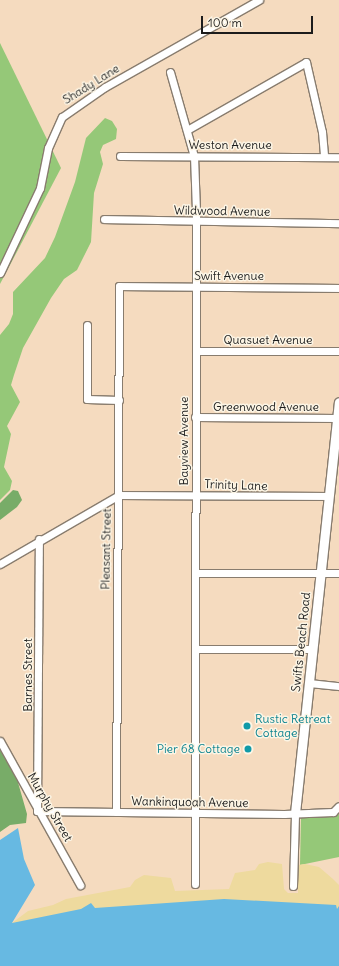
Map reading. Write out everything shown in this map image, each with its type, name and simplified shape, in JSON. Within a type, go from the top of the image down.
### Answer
[{"type":"street","name":"Shady Lane","points":[[0,273],[40,188],[48,148],[62,117],[105,87],[258,0]]},
{"type":"street","points":[[187,130],[306,62],[322,132],[324,157]]},
{"type":"street","name":"Bayview Avenue","points":[[170,72],[194,156],[198,286],[195,417],[195,884]]},
{"type":"street","name":"Weston Avenue","points":[[120,156],[339,157]]},
{"type":"street","name":"Wildwood Avenue","points":[[104,219],[196,222],[339,223]]},
{"type":"street","name":"Swift Avenue","points":[[119,286],[339,288]]},
{"type":"street","name":"Pleasant Street","points":[[116,812],[119,286]]},
{"type":"street","points":[[87,325],[87,399],[119,400]]},
{"type":"street","name":"Quasuet Avenue","points":[[196,351],[339,351]]},
{"type":"street","name":"Swifts Beach Road","points":[[293,886],[295,813],[329,496],[336,452],[339,402]]},
{"type":"street","name":"Greenwood Avenue","points":[[195,417],[337,418]]},
{"type":"street","points":[[0,564],[39,539],[119,495]]},
{"type":"street","name":"Trinity Lane","points":[[119,495],[329,496]]},
{"type":"street","name":"Barnes Street","points":[[37,811],[39,539]]},
{"type":"street","points":[[195,572],[339,573]]},
{"type":"street","points":[[195,649],[312,649]]},
{"type":"street","points":[[309,683],[339,686]]},
{"type":"street","name":"Murphy Street","points":[[0,741],[37,811],[64,853],[80,884]]},
{"type":"street","name":"Wankinquoah Avenue","points":[[37,811],[295,813],[333,812],[339,806]]},
{"type":"green space","points":[[0,43],[61,168],[0,284]]},
{"type":"green space","points":[[105,118],[112,121],[117,129],[116,139],[103,145],[100,152],[103,164],[94,193],[91,242],[77,270],[64,279],[51,298],[23,348],[11,385],[20,402],[7,426],[11,434],[4,467],[12,481],[10,490],[0,500],[0,335],[9,324],[13,314],[13,292],[45,258],[55,237],[75,182],[86,138]]},
{"type":"green space","points":[[13,490],[18,491],[22,500],[17,507],[0,520],[0,503]]},
{"type":"green space","points":[[0,750],[17,779],[27,814],[26,823],[10,825],[0,832]]},
{"type":"green space","points":[[339,814],[339,857],[300,865],[301,817]]},
{"type":"sand","points":[[268,862],[282,864],[284,889],[288,893],[298,893],[298,865],[305,864],[319,867],[339,885],[339,920],[12,923],[28,911],[53,905],[66,899],[130,887],[135,880],[144,875],[171,878],[175,891],[229,889],[235,873],[255,870],[259,864]]},
{"type":"water","points":[[18,828],[24,859],[35,885],[12,923],[81,909],[91,903],[95,908],[224,899],[336,905],[337,909],[339,906],[339,966],[0,966],[0,840]]},
{"type":"place","name":"Rustic Retreat Cottage","points":[[247,726]]},
{"type":"place","name":"Pier 68 Cottage","points":[[248,749]]}]
